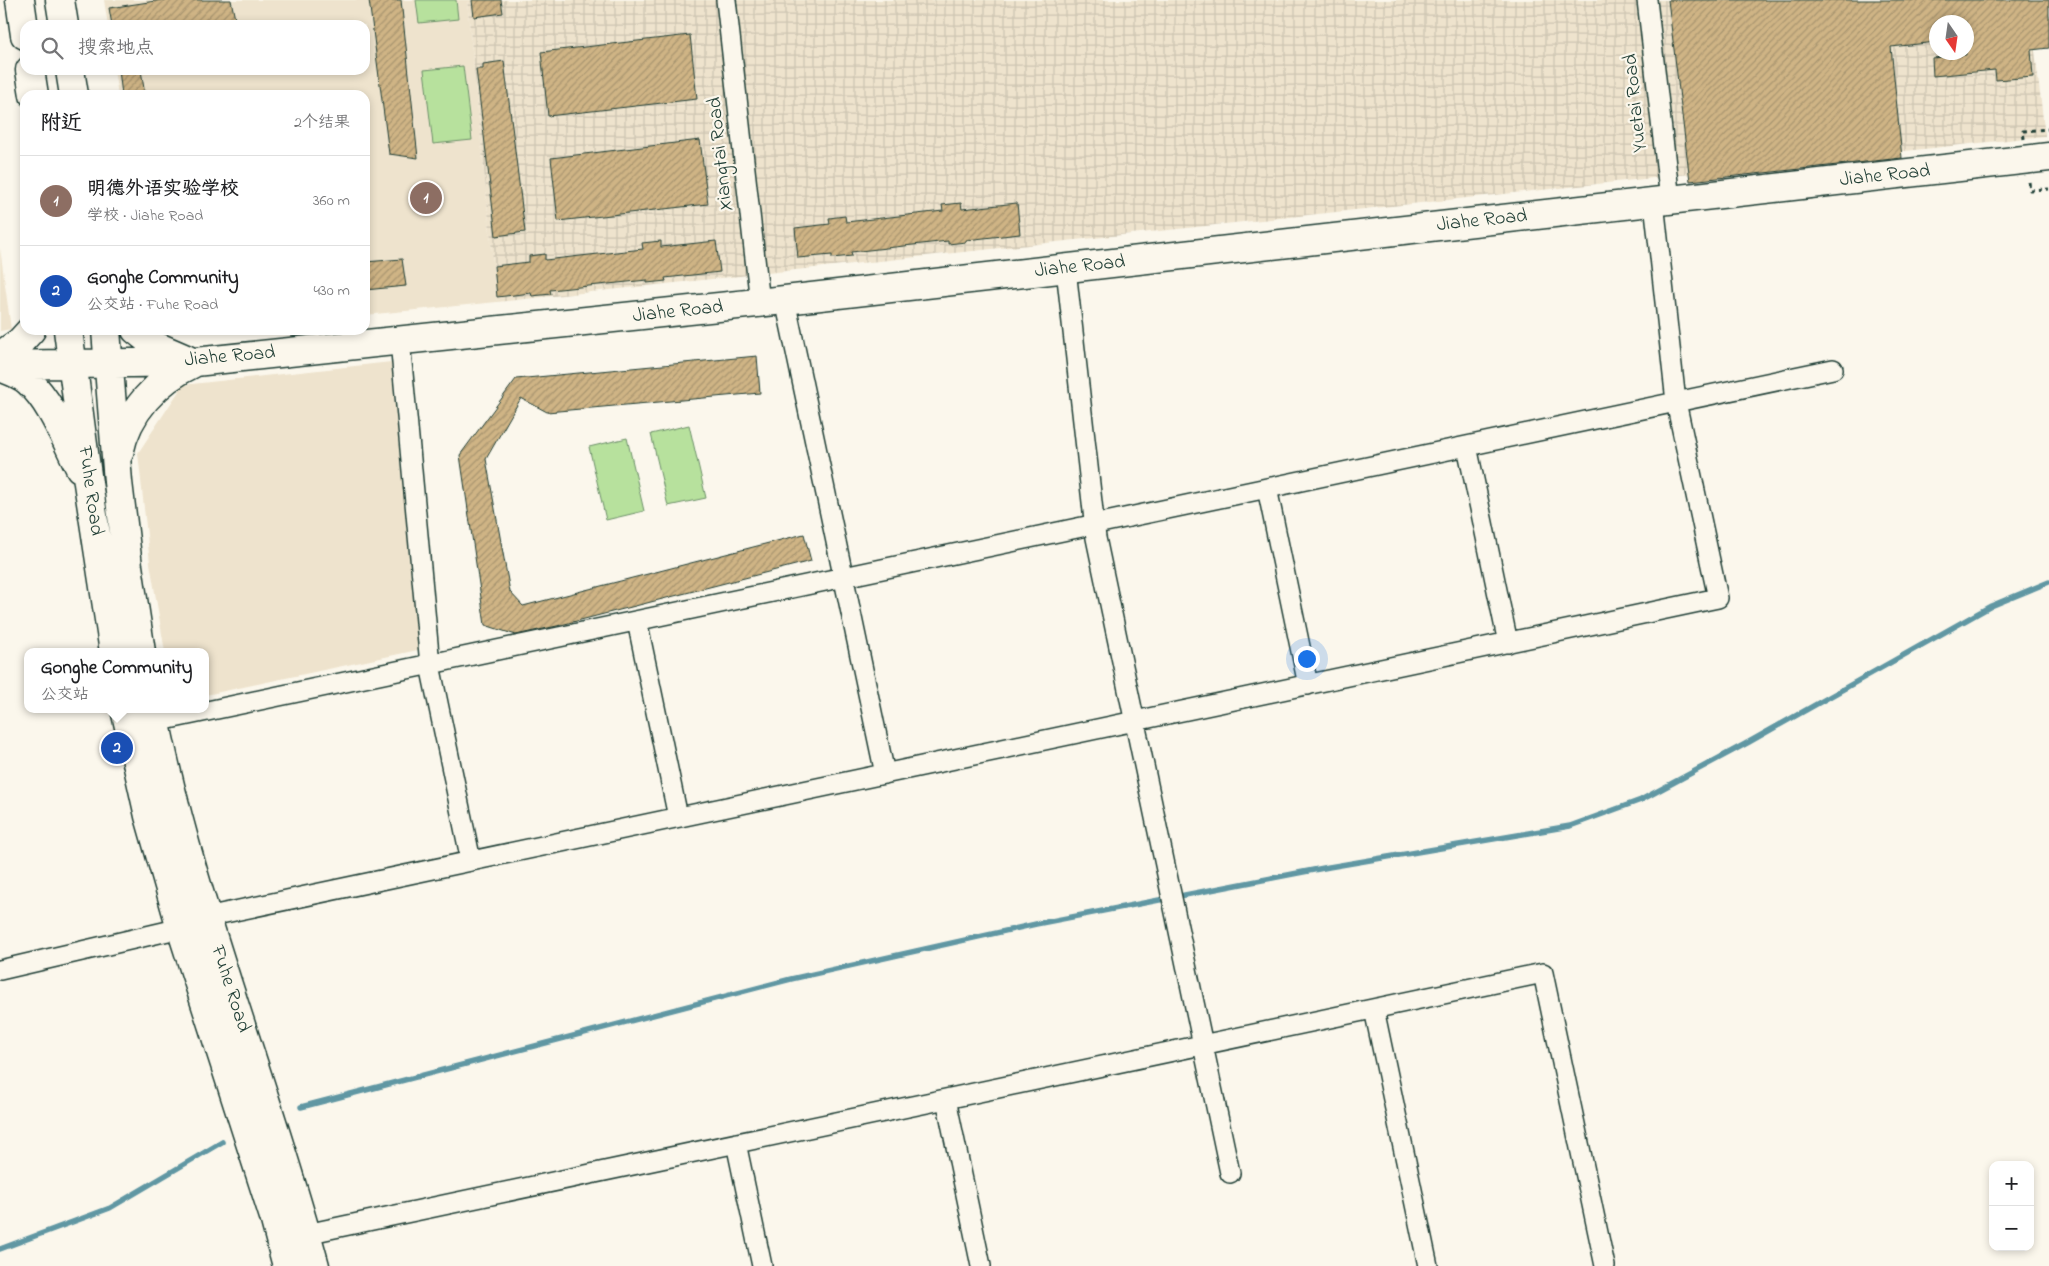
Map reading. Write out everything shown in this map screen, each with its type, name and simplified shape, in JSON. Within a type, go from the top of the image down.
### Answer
[{"type":"main road","points":[[20,0],[23,20]]},
{"type":"main road","points":[[60,0],[63,20]]},
{"type":"main road","points":[[31,75],[33,90]]},
{"type":"main road","points":[[71,75],[73,90]]},
{"type":"main road","name":"Jiahe Road","points":[[0,366],[195,362],[773,302],[2049,157]]},
{"type":"main road","points":[[0,356],[26,335]]},
{"type":"main road","name":"Fuhe Road","points":[[69,335],[88,483],[113,648]]},
{"type":"main road","name":"Fuhe Road","points":[[107,335],[117,466],[128,566],[140,648]]},
{"type":"main road","points":[[142,335],[156,346],[175,356],[195,362]]},
{"type":"main road","points":[[117,466],[121,447],[136,411],[162,382],[178,370],[195,362]]},
{"type":"main road","points":[[0,366],[14,372],[38,392],[88,483]]},
{"type":"main road","name":"Fuhe Road","points":[[126,713],[149,816],[181,928],[274,1217],[287,1266]]},
{"type":"main road","name":"Fuhe Road","points":[[154,716],[175,809],[206,917],[315,1266]]},
{"type":"street","name":"Xiangtai Road","points":[[726,0],[773,302],[844,578],[885,774]]},
{"type":"street","name":"Yuetai Road","points":[[1508,643],[1718,598],[1676,402],[1647,0]]},
{"type":"street","points":[[1066,269],[1094,525],[1230,1173]]},
{"type":"street","points":[[400,341],[430,665],[471,861]]},
{"type":"street","points":[[209,706],[430,665],[1833,369]]},
{"type":"street","points":[[206,917],[1508,643],[1467,446]]},
{"type":"street","points":[[1267,488],[1308,685]]},
{"type":"street","points":[[637,621],[678,817]]},
{"type":"street","points":[[154,716],[170,713]]},
{"type":"street","points":[[0,970],[181,928]]},
{"type":"street","points":[[306,1234],[1543,973],[1605,1266]]},
{"type":"street","points":[[1374,1009],[1428,1266]]},
{"type":"street","points":[[946,1099],[982,1266]]},
{"type":"street","points":[[736,1143],[762,1266]]},
{"type":"shaded area","points":[[104,0],[467,0],[497,302],[370,315],[370,90],[117,90],[115,75],[370,75],[370,20],[107,20]]},
{"type":"shaded area","points":[[467,0],[2029,0],[2045,136],[497,302]]},
{"type":"shaded area","points":[[0,248],[11,329],[0,331]]},
{"type":"shaded area","points":[[391,362],[418,650],[209,694],[209,648],[164,648],[150,563],[138,453],[183,385]]},
{"type":"green space","points":[[416,0],[456,0],[458,19],[419,23]]},
{"type":"green space","points":[[463,66],[472,140],[433,144],[424,70]]},
{"type":"green space","points":[[689,425],[706,498],[668,506],[651,434]]},
{"type":"green space","points":[[627,438],[644,511],[606,520],[589,447]]},
{"type":"building","points":[[162,0],[231,0],[235,19],[111,20],[109,8]]},
{"type":"building","points":[[369,0],[401,0],[418,158],[389,154]]},
{"type":"building","points":[[472,0],[501,0],[503,13],[474,17]]},
{"type":"building","points":[[1668,0],[2049,0],[2049,48],[2031,50],[2033,77],[1996,80],[1995,70],[1933,76],[1932,60],[1974,60],[1974,15],[1929,15],[1929,43],[1891,47],[1902,158],[1690,181]]},
{"type":"building","points":[[690,35],[697,99],[548,116],[541,52]]},
{"type":"building","points":[[504,61],[525,232],[496,236],[476,69],[483,69],[483,64]]},
{"type":"building","points":[[120,75],[142,75],[144,90],[121,90]]},
{"type":"building","points":[[700,140],[708,204],[558,221],[551,158]]},
{"type":"building","points":[[961,203],[962,209],[1017,203],[1020,234],[948,244],[948,241],[851,252],[852,256],[832,258],[832,255],[798,258],[795,228],[830,224],[829,218],[845,216],[846,222],[943,211],[942,205]]},
{"type":"building","points":[[661,241],[661,247],[716,241],[720,272],[665,278],[666,281],[647,283],[647,280],[550,290],[551,294],[532,296],[531,293],[497,297],[494,266],[529,262],[529,256],[545,254],[545,260],[643,249],[642,243]]},
{"type":"building","points":[[402,259],[406,286],[370,290],[370,262]]},
{"type":"building","points":[[757,356],[760,393],[547,412],[521,398],[486,459],[510,592],[523,606],[804,534],[811,561],[516,635],[485,625],[460,455],[516,379]]},
{"type":"waterway","points":[[301,1107],[791,979],[1036,924],[1329,867],[1570,826],[1641,800],[1749,742],[1991,606],[2049,582]]},
{"type":"waterway","points":[[0,1249],[110,1208],[222,1142]]},
{"type":"place","name":"明德外语实验学校","points":[[426,198]]},
{"type":"place","name":"Gonghe Community","points":[[117,748]]}]
